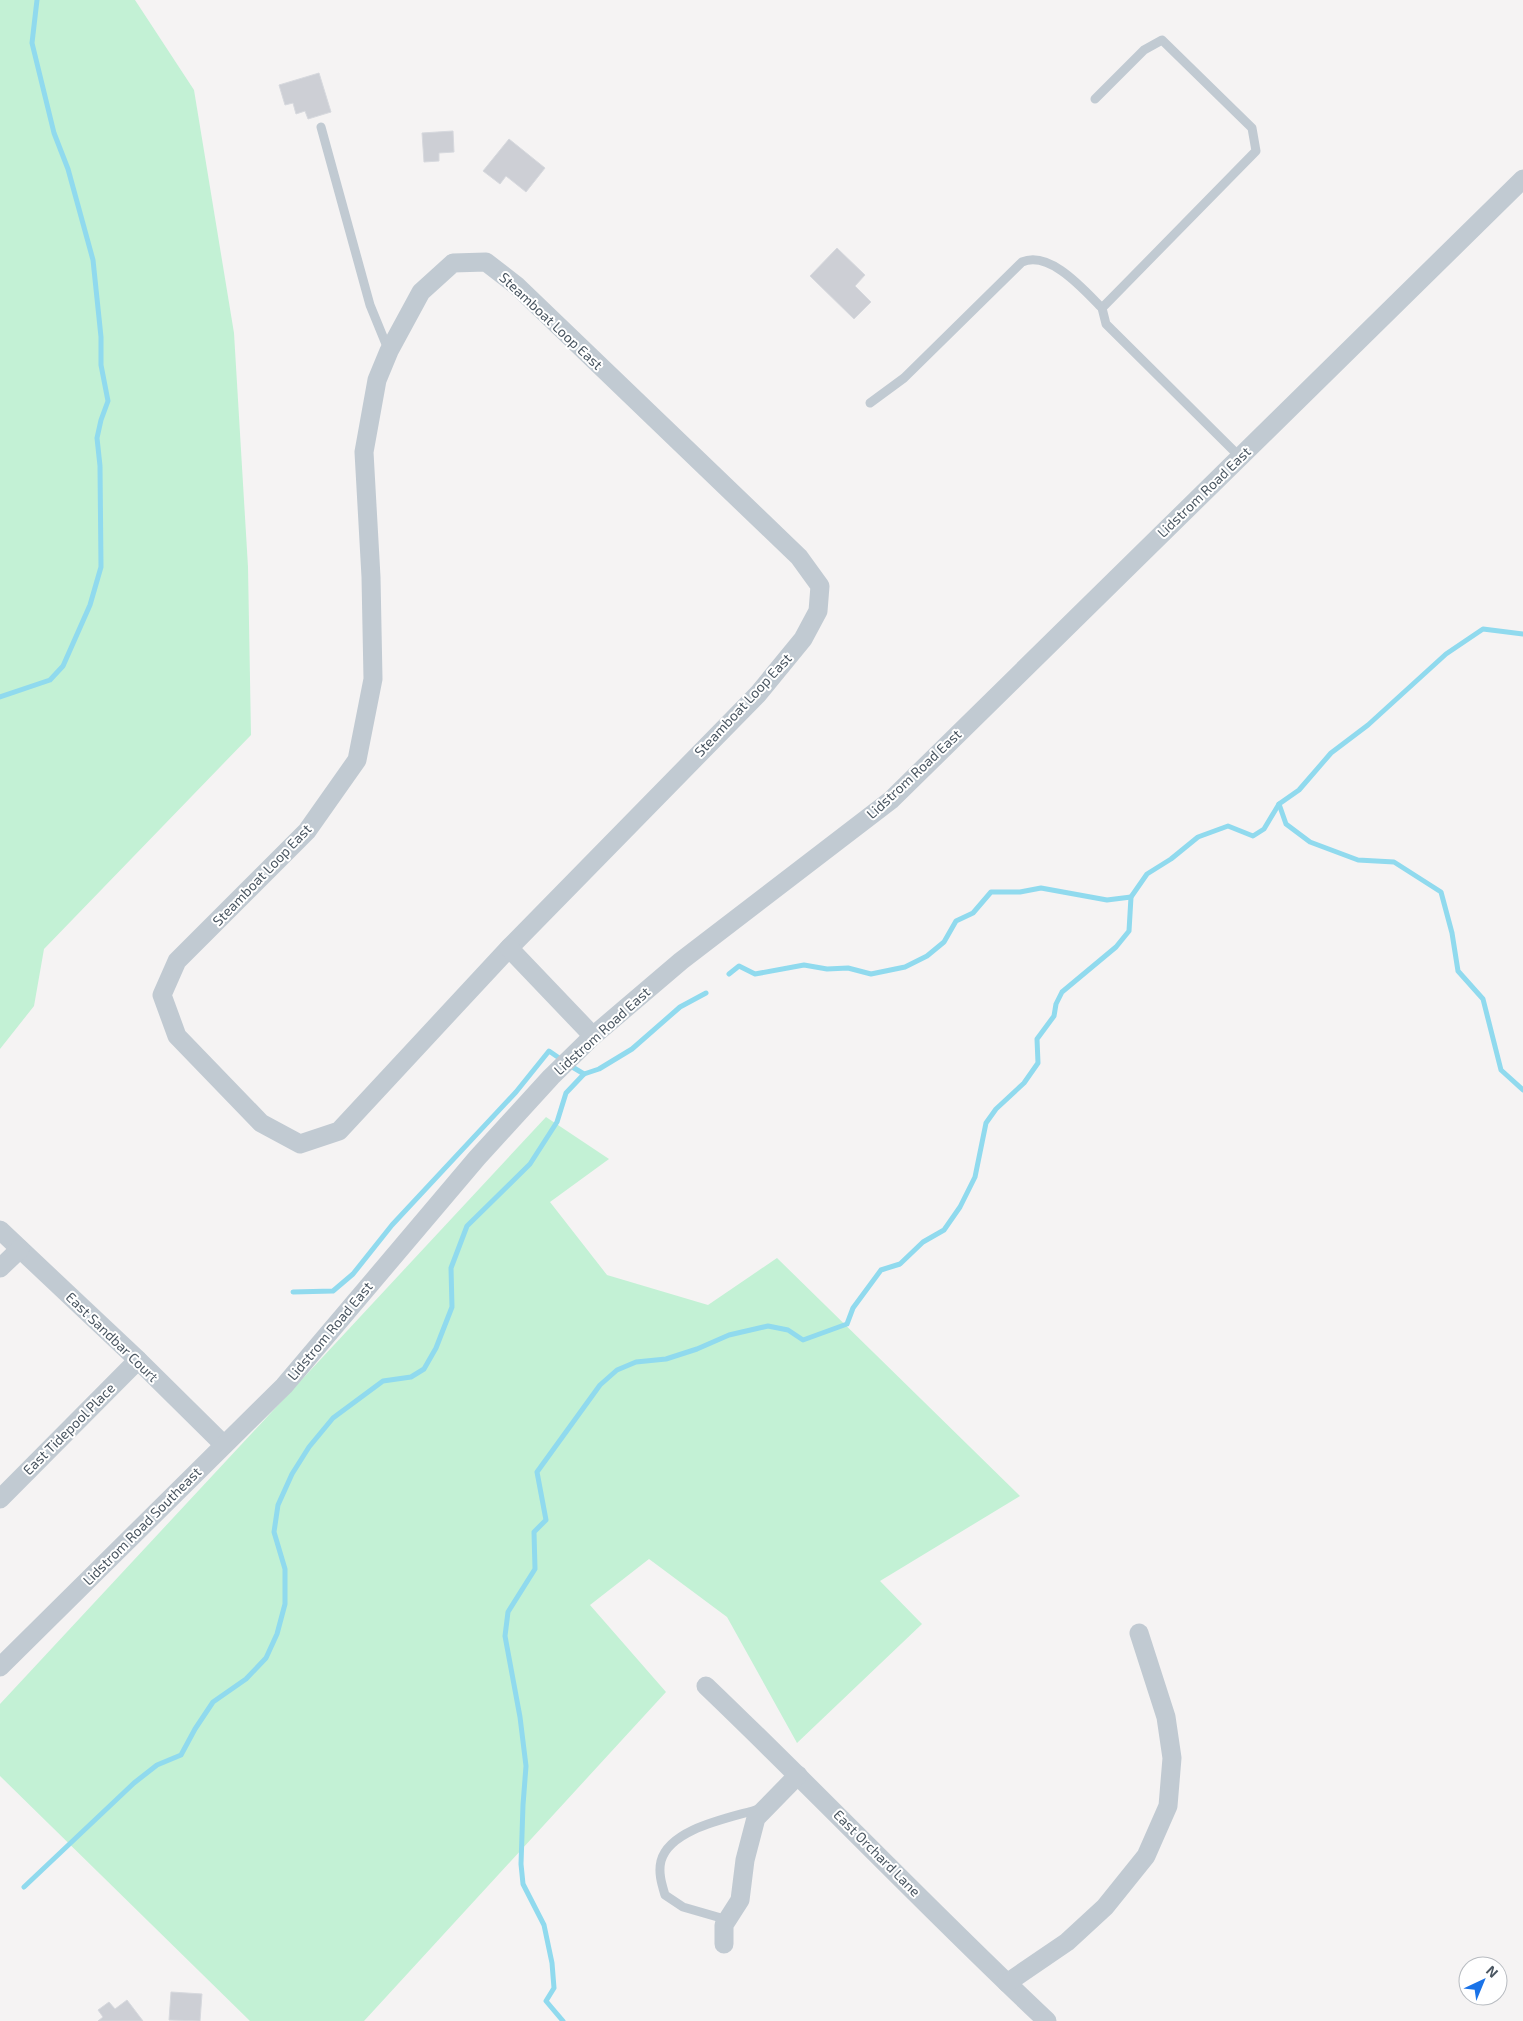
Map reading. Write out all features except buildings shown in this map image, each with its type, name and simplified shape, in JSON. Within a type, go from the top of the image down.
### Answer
[{"type":"street","name":"Lidstrom Road East","points":[[284,1386],[478,1158],[551,1077],[593,1036],[680,961],[891,800],[1523,179]]},
{"type":"street","name":"Steamboat Loop East","points":[[486,262],[518,286],[800,557],[820,586],[818,611],[803,639],[758,694],[509,948],[339,1131],[300,1144],[261,1123],[177,1036],[162,995],[177,961],[307,831],[357,760],[373,679],[372,577],[364,452],[377,380],[389,351],[421,292],[453,264],[486,262]]},
{"type":"street","points":[[509,948],[593,1036]]},
{"type":"street","name":"East Sandbar Court","points":[[0,1230],[138,1360],[224,1445]]},
{"type":"street","points":[[0,1268],[20,1249]]},
{"type":"street","name":"East Tidepool Place","points":[[0,1499],[138,1360]]},
{"type":"street","name":"Lidstrom Road Southeast","points":[[0,1667],[284,1386]]},
{"type":"street","points":[[1007,1983],[1067,1942],[1106,1907],[1146,1856],[1168,1806],[1172,1758],[1166,1717],[1138,1633]]},
{"type":"street","name":"East Orchard Lane","points":[[706,1686],[798,1774],[1047,2021]]},
{"type":"street","points":[[724,1944],[724,1925],[740,1900],[745,1860],[756,1818],[798,1774]]},
{"type":"lane","points":[[1096,98],[1144,50],[1162,40],[1252,128],[1256,151],[1102,308]]},
{"type":"lane","points":[[321,127],[370,305],[389,351]]},
{"type":"lane","points":[[870,403],[904,378],[1022,262],[1030,258],[1042,260],[1055,266],[1080,286],[1102,308],[1106,324],[1240,457]]},
{"type":"lane","points":[[728,1920],[683,1907],[665,1895],[660,1876],[661,1861],[670,1845],[682,1835],[767,1807]]},
{"type":"green space","points":[[0,0],[135,0],[194,90],[234,333],[248,567],[251,735],[44,949],[34,1006],[0,1049]]},
{"type":"green space","points":[[546,1117],[609,1159],[550,1202],[607,1275],[708,1305],[777,1258],[1020,1496],[880,1581],[922,1624],[797,1743],[727,1617],[649,1559],[590,1605],[666,1692],[364,2021],[250,2021],[0,1776],[0,1704]]},
{"type":"waterway","points":[[0,697],[50,680],[63,666],[90,605],[101,567],[100,466],[97,438],[108,401],[101,365],[101,337],[93,260],[68,169],[54,133],[32,43],[37,0]]},
{"type":"waterway","points":[[563,2021],[546,2001],[554,1988],[552,1963],[544,1925],[523,1884],[521,1864],[526,1766],[520,1717],[505,1636],[508,1612],[535,1569],[534,1532],[546,1520],[537,1472],[600,1385],[617,1370],[636,1362],[666,1359],[697,1349],[729,1335],[768,1326],[788,1330],[803,1340],[847,1324],[853,1308],[881,1270],[900,1264],[923,1242],[944,1230],[960,1207],[975,1177],[986,1123],[996,1109],[1024,1083],[1038,1063],[1037,1039],[1054,1016],[1056,1004],[1062,992],[1116,947],[1129,931],[1131,897],[1147,874],[1171,859],[1198,837],[1228,826],[1253,836],[1264,829],[1279,804],[1299,790],[1331,753],[1368,725],[1446,654],[1483,629],[1523,634]]},
{"type":"waterway","points":[[1279,804],[1286,824],[1310,842],[1358,860],[1394,862],[1441,892],[1452,933],[1458,971],[1483,999],[1501,1070],[1523,1090]]},
{"type":"waterway","points":[[729,974],[739,966],[755,974],[804,965],[827,969],[848,968],[871,974],[905,967],[927,956],[944,942],[956,921],[973,913],[991,892],[1020,892],[1041,888],[1107,900],[1131,897]]},
{"type":"waterway","points":[[24,1887],[134,1783],[157,1765],[181,1755],[213,1702],[246,1679],[266,1658],[277,1634],[285,1604],[285,1569],[274,1532],[278,1505],[292,1474],[309,1447],[333,1418],[383,1381],[411,1377],[424,1369],[436,1348],[452,1307],[451,1268],[467,1226],[530,1164],[557,1122],[566,1093],[584,1074],[599,1069],[632,1049],[680,1007],[706,993]]},
{"type":"waterway","points":[[293,1292],[333,1291],[353,1274],[392,1225],[516,1092],[549,1051],[562,1060]]},
{"type":"waterway","points":[[569,1065],[584,1074]]}]
